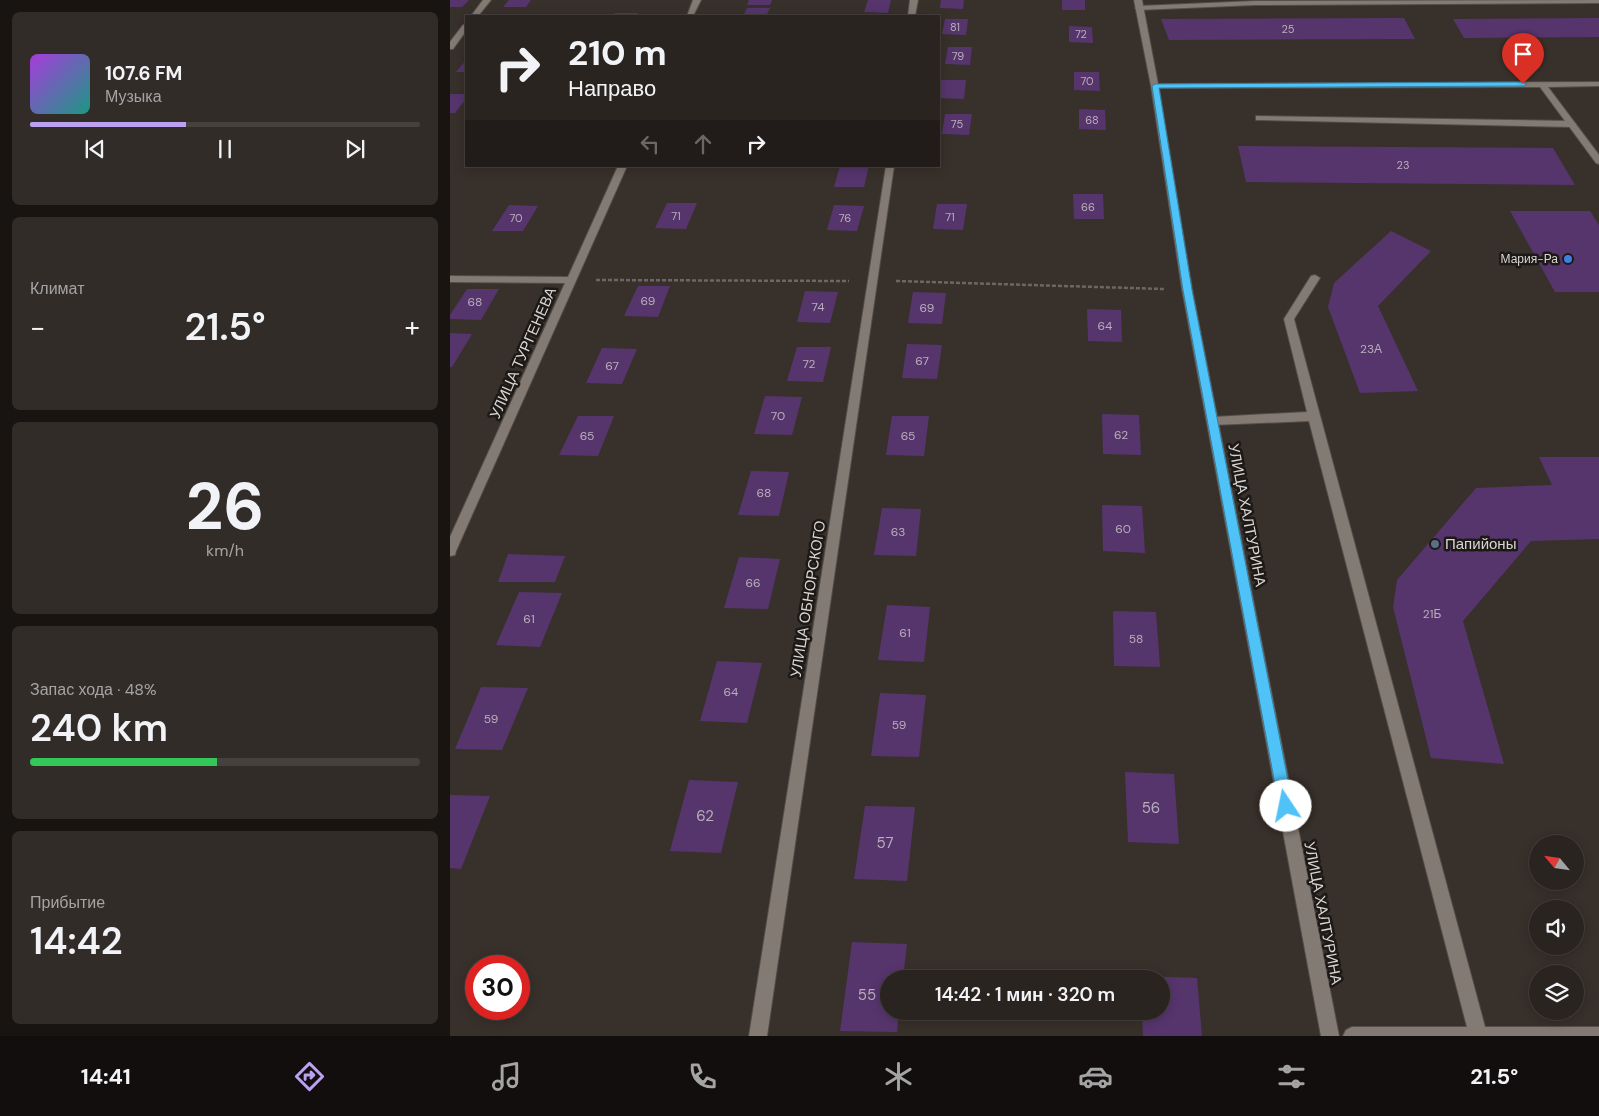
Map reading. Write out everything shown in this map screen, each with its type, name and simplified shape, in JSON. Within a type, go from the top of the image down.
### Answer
[{"type":"street","points":[[475,15],[487,0]]},
{"type":"street","points":[[690,15],[697,0]]},
{"type":"street","points":[[912,15],[914,0]]},
{"type":"street","points":[[1139,4],[1599,0]]},
{"type":"street","name":"УЛИЦА ХАЛТУРИНА","points":[[1139,4],[1155,86],[1188,290],[1330,1036]]},
{"type":"street","points":[[450,47],[465,28]]},
{"type":"street","points":[[1542,84],[1599,161]]},
{"type":"street","points":[[1155,86],[1599,84]]},
{"type":"street","points":[[1260,118],[1572,124]]},
{"type":"street","name":"УЛИЦА ТУРГЕНЕВА","points":[[450,551],[623,167]]},
{"type":"street","name":"УЛИЦА ОБНОРСКОГО","points":[[758,1036],[890,167]]},
{"type":"street","points":[[1315,278],[1289,319],[1478,1036]]},
{"type":"street","points":[[450,279],[572,280]]},
{"type":"street","points":[[1213,421],[1314,416]]},
{"type":"street","points":[[1352,1036],[1599,1036]]},
{"type":"building","points":[[450,0],[469,0],[462,7],[450,7]]},
{"type":"building","points":[[509,0],[531,0],[526,7],[503,7]]},
{"type":"building","points":[[749,0],[772,0],[770,5],[747,5]]},
{"type":"building","points":[[868,0],[891,0],[888,13],[864,12]]},
{"type":"building","points":[[941,0],[964,0],[963,9],[940,8]]},
{"type":"building","points":[[1062,0],[1085,0],[1085,10],[1062,10]]},
{"type":"building","points":[[747,8],[770,8],[766,15],[744,15]]},
{"type":"building","points":[[615,13],[638,13],[637,15],[614,15]]},
{"type":"building","points":[[1404,18],[1415,39],[1169,40],[1161,19]]},
{"type":"building","points":[[1599,18],[1599,37],[1464,38],[1453,19]]},
{"type":"building","points":[[945,19],[968,19],[966,35],[942,34]]},
{"type":"building","points":[[1069,26],[1092,27],[1093,43],[1069,42]]},
{"type":"building","points":[[948,47],[972,47],[970,65],[945,64]]},
{"type":"building","points":[[465,61],[465,72],[456,72]]},
{"type":"building","points":[[1074,72],[1099,72],[1100,91],[1074,90]]},
{"type":"building","points":[[941,80],[966,80],[964,99],[940,98]]},
{"type":"building","points":[[450,94],[465,94],[465,100],[455,113],[450,113]]},
{"type":"building","points":[[1079,109],[1105,110],[1106,130],[1079,129]]},
{"type":"building","points":[[945,114],[972,114],[969,135],[942,134]]},
{"type":"building","points":[[1238,146],[1553,148],[1575,185],[1246,182]]},
{"type":"building","points":[[840,167],[869,167],[864,187],[834,187]]},
{"type":"building","points":[[1073,194],[1103,194],[1104,219],[1074,219]]},
{"type":"building","points":[[667,203],[697,203],[686,229],[655,228]]},
{"type":"building","points":[[937,204],[967,204],[963,230],[933,229]]},
{"type":"building","points":[[509,205],[538,206],[523,231],[492,231]]},
{"type":"building","points":[[834,205],[864,206],[857,231],[827,230]]},
{"type":"building","name":"Мария-Ра","points":[[1510,211],[1590,211],[1599,225],[1599,292],[1555,292]]},
{"type":"building","points":[[1391,231],[1431,251],[1378,306],[1418,391],[1360,393],[1328,307],[1334,283]]},
{"type":"building","points":[[638,286],[670,286],[658,317],[624,316]]},
{"type":"building","points":[[467,289],[499,289],[481,320],[450,319],[450,315]]},
{"type":"building","points":[[805,291],[838,292],[830,323],[797,322]]},
{"type":"building","points":[[913,292],[946,293],[942,324],[908,323]]},
{"type":"building","points":[[1087,309],[1121,310],[1122,342],[1088,341]]},
{"type":"building","points":[[450,333],[472,334],[452,367],[450,367]]},
{"type":"building","points":[[907,344],[942,345],[937,379],[902,378]]},
{"type":"building","points":[[797,347],[831,347],[823,382],[787,381]]},
{"type":"building","points":[[602,348],[637,349],[622,384],[586,383]]},
{"type":"building","points":[[765,396],[802,397],[792,435],[754,434]]},
{"type":"building","points":[[1102,414],[1139,415],[1141,455],[1103,454]]},
{"type":"building","points":[[578,416],[614,416],[598,456],[559,455]]},
{"type":"building","points":[[892,416],[929,416],[924,456],[886,455]]},
{"type":"building","points":[[1539,457],[1599,457],[1599,539],[1531,541],[1463,621],[1504,764],[1431,758],[1393,607],[1397,580],[1476,488],[1552,485]]},
{"type":"building","points":[[751,471],[789,472],[779,516],[738,515]]},
{"type":"building","points":[[1102,505],[1142,506],[1145,553],[1103,551]]},
{"type":"building","points":[[882,508],[921,509],[916,556],[874,555]]},
{"type":"building","points":[[508,554],[565,556],[555,582],[498,582]]},
{"type":"building","points":[[739,557],[780,559],[768,609],[724,608]]},
{"type":"building","points":[[519,592],[562,593],[540,647],[496,645]]},
{"type":"building","points":[[887,605],[930,607],[924,662],[878,660]]},
{"type":"building","points":[[1113,611],[1156,612],[1160,667],[1114,666]]},
{"type":"building","points":[[717,661],[762,663],[747,723],[700,721]]},
{"type":"building","points":[[481,687],[528,688],[502,750],[455,749]]},
{"type":"building","points":[[880,693],[926,695],[919,757],[871,756]]},
{"type":"building","points":[[1125,772],[1174,774],[1179,844],[1128,842]]},
{"type":"building","points":[[689,780],[738,782],[721,853],[670,851]]},
{"type":"building","points":[[450,795],[490,796],[461,869],[450,868]]},
{"type":"building","points":[[865,806],[915,807],[907,881],[854,879]]},
{"type":"building","points":[[852,942],[907,944],[904,970],[880,970],[880,1020],[898,1020],[897,1032],[840,1031]]},
{"type":"building","points":[[1170,977],[1197,978],[1202,1036],[1143,1036],[1142,1020],[1170,1020]]},
{"type":"place","name":"Мария-Ра","points":[[1568,259]]},
{"type":"place","name":"Папийоны","points":[[1435,544]]},
{"type":"route","points":[[1286,806],[1188,290],[1155,86],[1523,84]]}]
